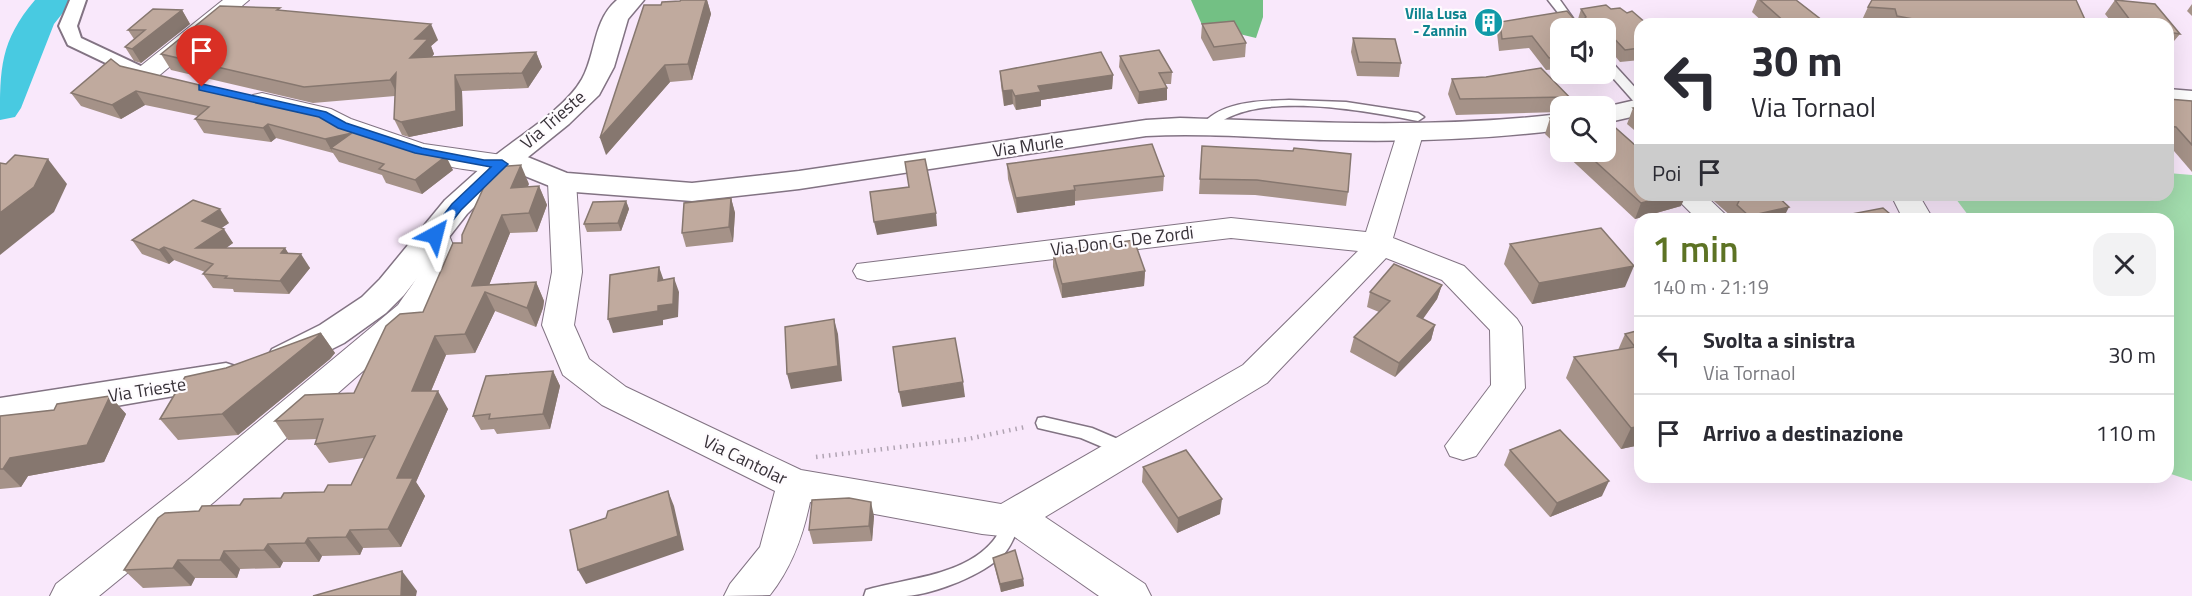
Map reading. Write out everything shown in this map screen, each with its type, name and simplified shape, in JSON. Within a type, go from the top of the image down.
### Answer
[{"type":"main road","name":"Via Trieste","points":[[0,412],[206,380],[276,361],[332,334],[374,305],[435,235],[456,207],[590,88],[613,24],[621,9],[632,0]]},
{"type":"main road","points":[[2174,98],[2192,99]]},
{"type":"main road","points":[[1616,112],[1634,108]]},
{"type":"main road","name":"Via Murle","points":[[502,164],[525,165],[562,182],[692,192],[798,180],[1146,128],[1414,126],[1488,131],[1550,123]]},
{"type":"street","points":[[78,0],[68,26],[74,41],[142,73],[177,81]]},
{"type":"street","points":[[142,73],[237,0]]},
{"type":"street","points":[[240,96],[322,115],[342,125],[419,151],[502,164]]},
{"type":"street","points":[[1131,596],[1014,516],[1255,374],[1374,253],[1414,126]]},
{"type":"street","name":"Via Cantolar","points":[[562,182],[567,272],[558,325],[575,366],[614,396],[789,470],[982,518],[1001,519],[1014,516]]},
{"type":"street","points":[[1694,201],[1707,213]]},
{"type":"street","name":"Via Don G. De Zordi","points":[[868,271],[1231,228],[1377,243],[1452,273],[1506,327],[1508,388],[1463,446]]},
{"type":"street","points":[[70,596],[201,491],[410,313],[436,272],[440,250],[435,235]]},
{"type":"street","points":[[744,596],[776,559],[786,534],[789,470]]},
{"type":"lane","points":[[1554,0],[1568,18]]},
{"type":"lane","points":[[1616,74],[1634,94]]},
{"type":"lane","points":[[1044,423],[1092,434],[1126,450]]},
{"type":"lane","points":[[873,596],[963,571],[986,560],[999,547],[1014,516]]},
{"type":"path","points":[[789,470],[968,439],[1044,423]]},
{"type":"green space","points":[[1191,0],[1263,0],[1263,17],[1256,38],[1202,25]]},
{"type":"green space","points":[[2174,174],[2192,175],[2192,481],[2174,475],[2174,213],[1966,213],[1958,201],[2174,201]]},
{"type":"building","points":[[706,0],[688,64],[665,65],[600,138],[644,5],[661,5],[662,2]]},
{"type":"building","points":[[1760,0],[1796,0],[1819,18],[1780,18]]},
{"type":"building","points":[[1872,0],[2076,0],[2084,18],[1908,18],[1897,16],[1895,9],[1868,7]]},
{"type":"building","points":[[2115,0],[2155,4],[2167,18],[2128,18]]},
{"type":"building","points":[[1606,5],[1611,9],[1620,8],[1627,13],[1632,11],[1640,18],[1634,18],[1634,49],[1625,50],[1616,41],[1616,18],[1586,17],[1581,9]]},
{"type":"building","points":[[220,6],[280,8],[277,10],[431,24],[415,39],[428,39],[410,58],[536,52],[522,73],[455,75],[456,111],[401,122],[394,119],[396,73],[390,80],[304,87],[161,54]]},
{"type":"building","points":[[153,9],[182,10],[132,49],[125,47],[145,30],[128,30]]},
{"type":"building","points":[[1567,11],[1573,18],[1550,18],[1550,58],[1532,36],[1502,39],[1500,22]]},
{"type":"building","points":[[1234,21],[1246,43],[1214,47],[1202,24]]},
{"type":"building","points":[[1353,38],[1395,39],[1401,63],[1359,62]]},
{"type":"building","points":[[1159,50],[1172,72],[1159,73],[1167,88],[1139,92],[1120,56]]},
{"type":"building","points":[[1101,52],[1113,75],[1038,86],[1041,92],[1015,96],[1012,90],[1003,91],[1000,71]]},
{"type":"building","points":[[111,59],[120,66],[312,112],[347,128],[392,143],[446,156],[415,180],[379,169],[384,164],[331,148],[352,133],[325,139],[268,124],[263,128],[195,119],[209,107],[136,91],[112,105],[71,93]]},
{"type":"building","points":[[1541,68],[1550,77],[1550,84],[1557,84],[1568,96],[1460,99],[1452,79],[1486,77]]},
{"type":"building","points":[[2174,100],[2192,101],[2192,145],[2174,127]]},
{"type":"building","points":[[1616,128],[1634,144],[1634,197],[1596,162],[1616,162]]},
{"type":"building","points":[[1152,144],[1164,176],[1074,186],[1075,190],[1016,198],[1007,164]]},
{"type":"building","points":[[1202,146],[1293,151],[1294,148],[1351,154],[1348,192],[1257,180],[1200,179]]},
{"type":"building","points":[[15,155],[48,159],[34,187],[0,213],[0,163],[6,164]]},
{"type":"building","points":[[925,159],[936,213],[874,222],[870,192],[909,187],[905,162]]},
{"type":"building","points":[[521,165],[511,188],[539,186],[529,213],[502,215],[472,286],[536,282],[534,289],[527,308],[485,292],[465,334],[435,336],[412,391],[438,391],[397,478],[413,478],[388,529],[350,530],[346,537],[308,538],[305,543],[268,544],[264,550],[224,551],[220,560],[178,560],[173,568],[124,570],[158,518],[165,513],[199,511],[202,506],[240,505],[244,499],[281,498],[284,493],[324,492],[328,485],[351,485],[375,436],[315,444],[323,419],[275,421],[305,395],[354,393],[386,326],[400,314],[423,312],[453,243],[462,243],[462,235],[493,167]]},
{"type":"building","points":[[731,198],[729,227],[682,233],[684,203]]},
{"type":"building","points":[[193,200],[220,209],[202,221],[224,229],[196,248],[285,248],[281,253],[301,254],[280,281],[225,278],[227,276],[203,274],[213,264],[164,247],[159,250],[132,240]]},
{"type":"building","points":[[626,201],[618,223],[584,224],[593,202]]},
{"type":"building","points":[[1739,201],[1782,201],[1789,207],[1762,213],[1746,213],[1737,205]]},
{"type":"building","points":[[1883,208],[1889,213],[1857,213]]},
{"type":"building","points":[[1601,228],[1634,266],[1539,283],[1510,244]]},
{"type":"building","points":[[1134,240],[1145,271],[1062,284],[1053,252]]},
{"type":"building","points":[[1394,264],[1442,285],[1417,316],[1435,325],[1399,363],[1354,337],[1390,301],[1370,292]]},
{"type":"building","points":[[659,267],[658,281],[674,278],[673,304],[658,306],[658,311],[608,319],[610,275]]},
{"type":"building","points":[[834,319],[838,366],[787,374],[785,327]]},
{"type":"building","points":[[1634,332],[1634,346],[1625,334]]},
{"type":"building","points":[[321,333],[222,414],[160,419],[185,377],[226,368]]},
{"type":"building","points":[[955,338],[963,382],[899,392],[893,347]]},
{"type":"building","points":[[1634,347],[1634,427],[1631,428],[1574,357]]},
{"type":"building","points":[[553,371],[543,414],[489,419],[490,414],[473,416],[486,376]]},
{"type":"building","points":[[110,396],[87,445],[10,458],[3,469],[0,469],[0,416],[54,410],[57,404]]},
{"type":"building","points":[[1560,430],[1609,481],[1557,503],[1510,450]]},
{"type":"building","points":[[1186,450],[1222,499],[1178,518],[1143,467]]},
{"type":"building","points":[[668,491],[678,536],[578,570],[570,530],[606,518],[608,511]]},
{"type":"building","points":[[849,498],[871,502],[869,526],[809,530],[812,500]]},
{"type":"building","points":[[1015,550],[1023,579],[1000,584],[993,558]]},
{"type":"building","points":[[402,571],[401,596],[313,596]]},
{"type":"waterway","points":[[0,108],[36,21],[55,0]]},
{"type":"place","name":"Villa Lusa - Zannin","points":[[1488,23]]},
{"type":"route","points":[[202,87],[322,115],[342,125],[419,151],[502,164],[456,207],[435,235]]}]
